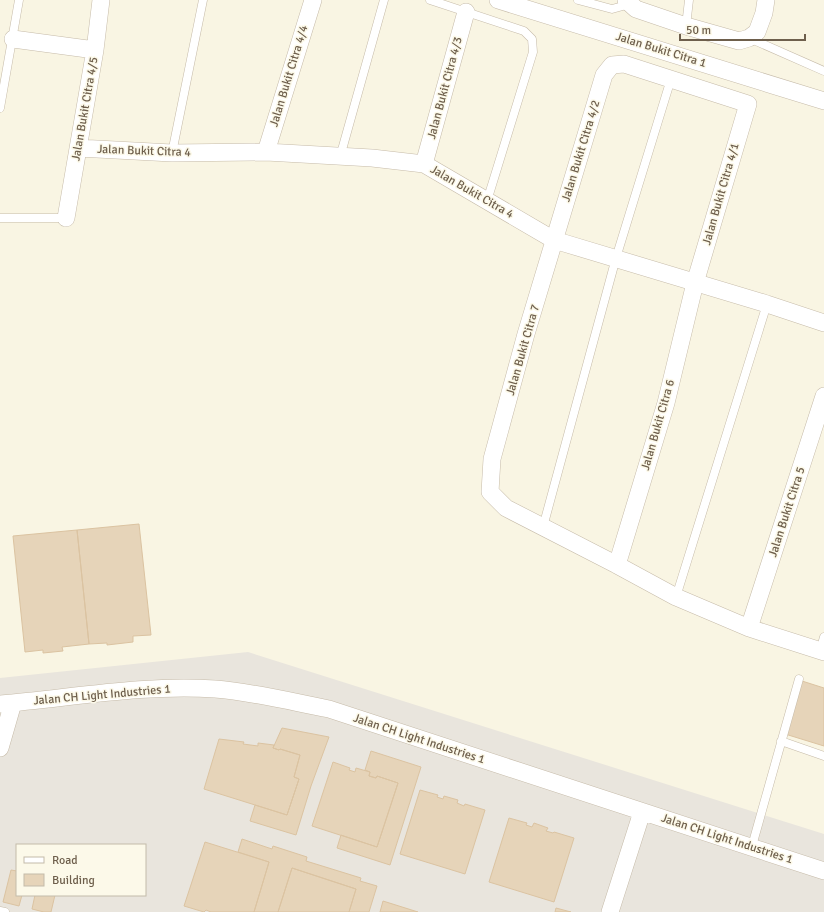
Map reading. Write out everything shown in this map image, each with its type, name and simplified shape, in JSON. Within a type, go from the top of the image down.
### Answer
[{"type":"street","name":"Jalan Bukit Citra 4/5","points":[[66,218],[95,50],[101,0]]},
{"type":"street","name":"Jalan Bukit Citra 4/4","points":[[266,152],[313,0]]},
{"type":"street","name":"Jalan Bukit Citra 1","points":[[498,0],[824,101]]},
{"type":"street","points":[[628,2],[636,9],[686,26],[740,41],[749,38],[757,32],[764,13],[766,0]]},
{"type":"street","name":"Jalan Bukit Citra 4/3","points":[[424,164],[466,12]]},
{"type":"street","points":[[13,39],[95,50]]},
{"type":"street","name":"Jalan Bukit Citra 4/2","points":[[554,240],[604,75],[612,65],[624,64],[671,79]]},
{"type":"street","name":"Jalan Bukit Citra 4/1","points":[[671,79],[748,104],[695,283]]},
{"type":"street","name":"Jalan Bukit Citra 4","points":[[78,148],[172,153],[266,152],[372,158],[424,164],[554,240],[768,304],[824,323]]},
{"type":"street","name":"Jalan Bukit Citra 7","points":[[554,240],[526,334],[492,459],[490,492],[506,508],[676,597],[750,628],[823,647]]},
{"type":"street","name":"Jalan Bukit Citra 6","points":[[617,565],[666,403],[695,283]]},
{"type":"street","name":"Jalan Bukit Citra 5","points":[[750,628],[824,396]]},
{"type":"street","name":"Jalan CH Light Industries 1","points":[[7,704],[151,689],[216,690],[258,696],[329,710],[824,870]]},
{"type":"street","points":[[0,748],[7,704]]},
{"type":"street","points":[[610,912],[642,812]]},
{"type":"lane","points":[[0,108],[20,0]]},
{"type":"lane","points":[[172,153],[203,0]]},
{"type":"lane","points":[[340,157],[384,0]]},
{"type":"lane","points":[[430,0],[524,31],[532,39],[533,52],[487,201]]},
{"type":"lane","points":[[578,0],[612,9],[628,2]]},
{"type":"lane","points":[[686,26],[689,0]]},
{"type":"lane","points":[[749,38],[824,70]]},
{"type":"lane","points":[[543,527],[616,258],[671,79]]},
{"type":"lane","points":[[0,218],[66,218]]},
{"type":"lane","points":[[676,597],[768,304]]},
{"type":"lane","points":[[752,846],[799,679]]},
{"type":"lane","points":[[781,741],[824,756]]},
{"type":"lane","points":[[0,911],[5,912]]},
{"type":"shaded area","points":[[248,652],[824,834],[824,912],[0,912],[0,678]]},
{"type":"building","points":[[139,524],[151,635],[133,636],[133,642],[107,645],[107,643],[89,644],[77,530]]},
{"type":"building","points":[[77,530],[89,644],[62,647],[63,651],[43,653],[43,650],[25,652],[13,536]]},
{"type":"building","points":[[802,681],[824,688],[824,746],[785,734]]},
{"type":"building","points":[[282,728],[329,737],[311,786],[296,835],[250,821],[255,805],[287,815],[299,779],[294,777],[300,755],[273,748]]},
{"type":"building","points":[[219,739],[244,742],[243,744],[258,746],[258,743],[274,745],[273,748],[300,755],[294,777],[299,779],[287,815],[204,789]]},
{"type":"building","points":[[371,751],[421,767],[390,865],[337,848],[341,835],[377,847],[398,783],[377,776],[376,778],[369,776],[370,772],[365,770]]},
{"type":"building","points":[[333,762],[350,768],[349,770],[355,772],[356,768],[370,772],[369,776],[376,778],[377,776],[398,783],[377,847],[312,826]]},
{"type":"building","points":[[420,790],[438,795],[437,797],[443,799],[444,796],[458,800],[457,803],[464,806],[465,804],[485,810],[465,874],[400,854]]},
{"type":"building","points":[[509,818],[527,823],[526,825],[532,827],[534,823],[548,828],[546,831],[574,838],[554,902],[489,882]]},
{"type":"building","points":[[242,839],[272,849],[273,846],[307,857],[306,861],[361,878],[360,881],[377,886],[369,912],[349,912],[356,889],[292,868],[278,912],[254,912],[269,862],[238,852]]},
{"type":"building","points":[[205,842],[269,862],[254,912],[211,912],[206,910],[204,912],[184,906]]},
{"type":"building","points":[[292,868],[356,889],[349,912],[278,912]]},
{"type":"building","points":[[11,870],[16,871],[16,896],[22,896],[19,906],[3,902]]},
{"type":"building","points":[[35,896],[55,896],[51,912],[32,909]]},
{"type":"building","points":[[383,901],[418,912],[380,912]]},
{"type":"building","points":[[556,908],[571,912],[555,912]]}]
